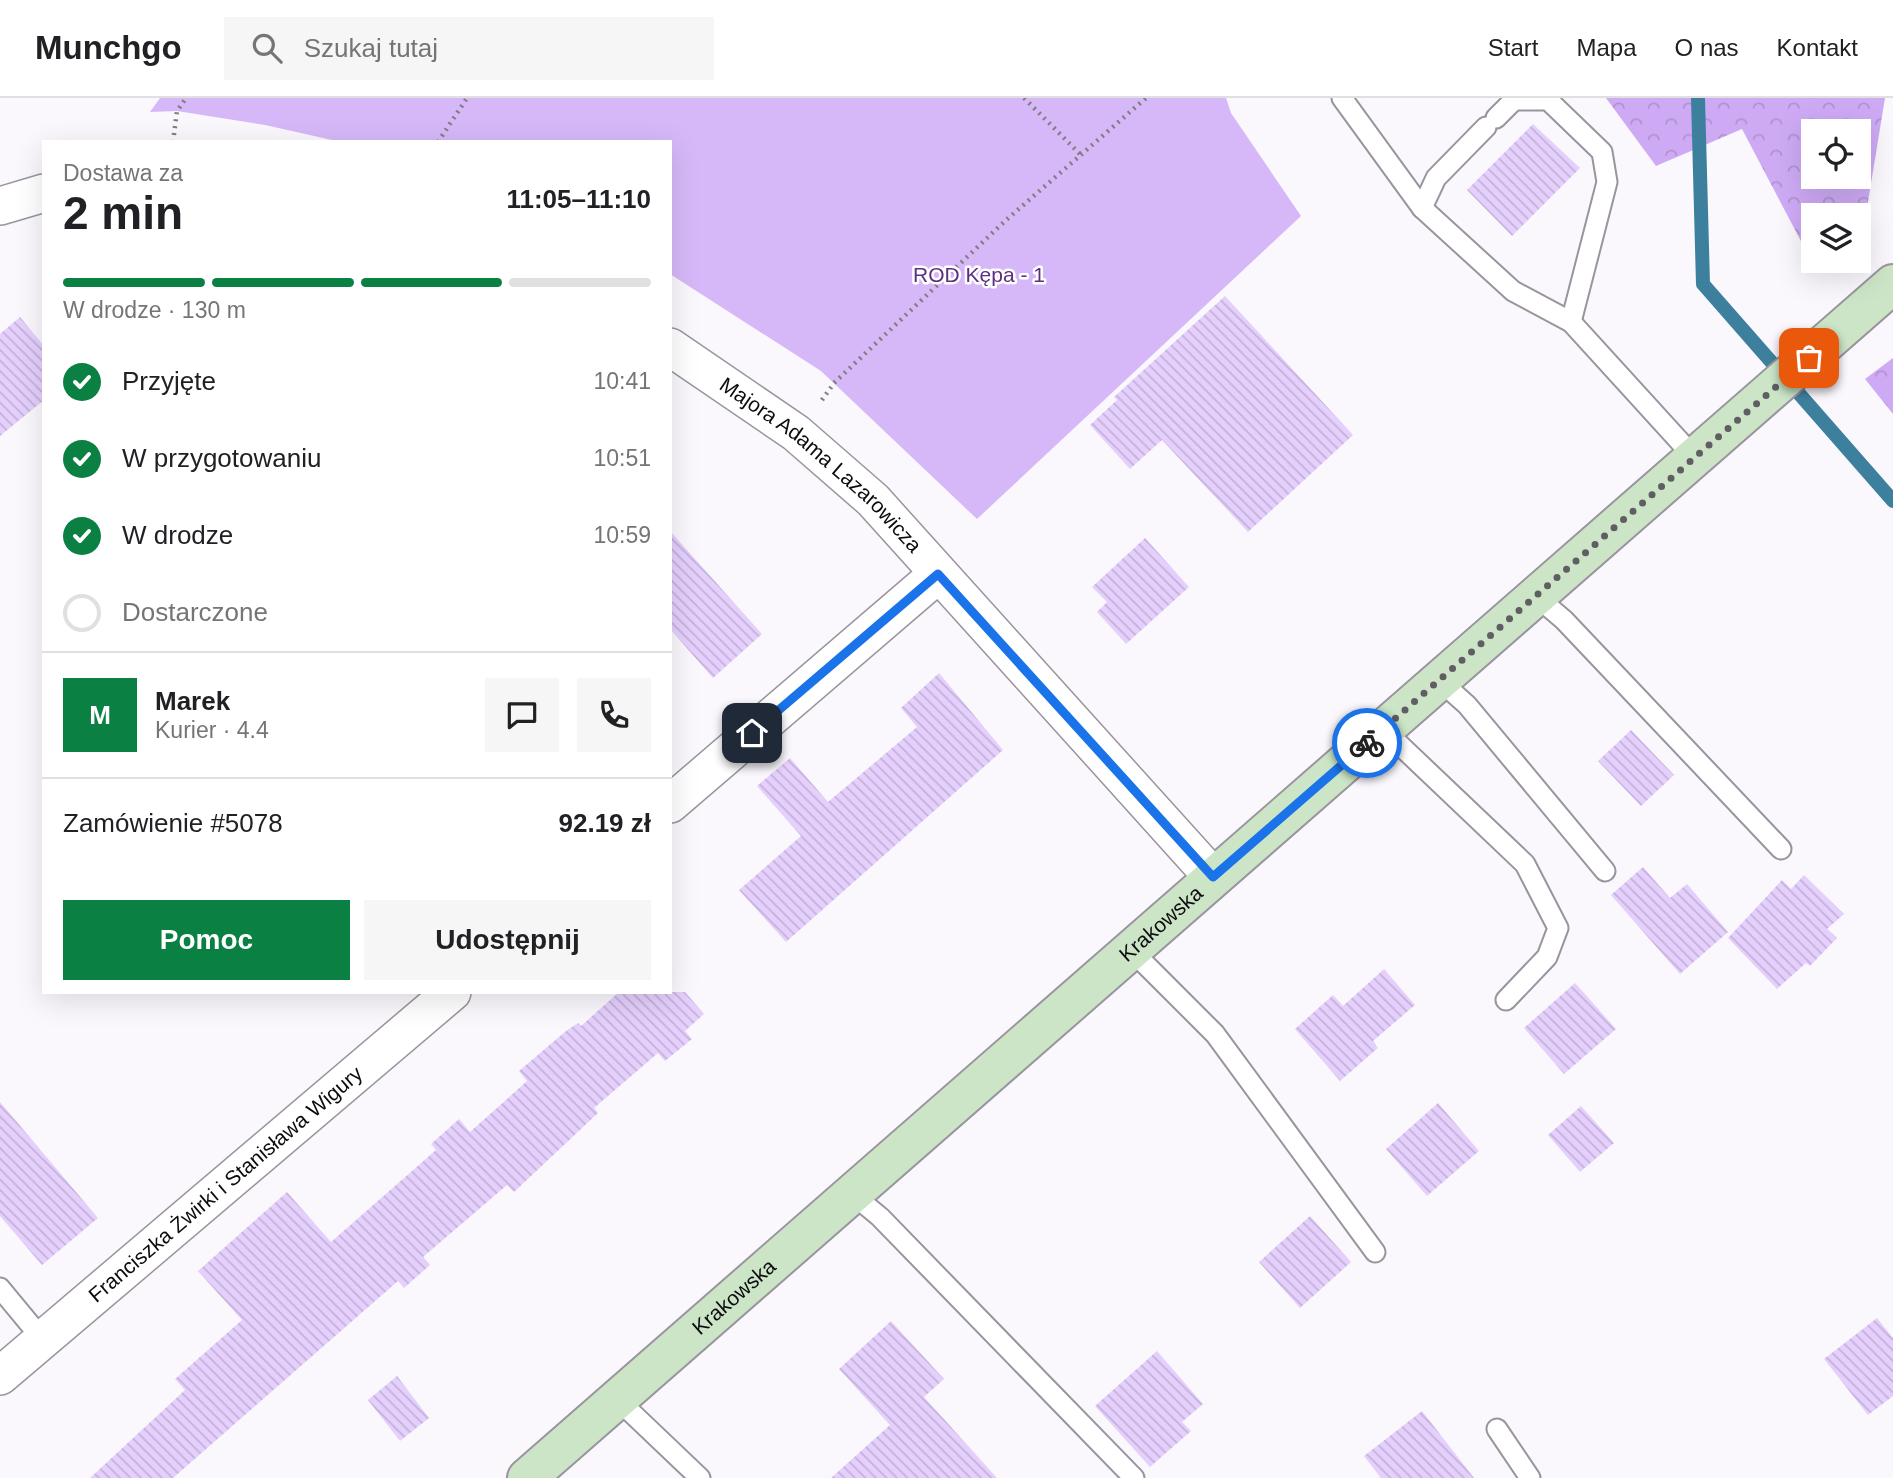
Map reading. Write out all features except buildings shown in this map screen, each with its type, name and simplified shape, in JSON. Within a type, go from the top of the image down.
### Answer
[{"type":"street","points":[[0,206],[42,194]]},
{"type":"street","name":"Krakowska","points":[[527,1478],[1892,286]]},
{"type":"street","name":"Majora Adama Lazarowicza","points":[[672,348],[796,433],[873,500],[1213,877]]},
{"type":"street","points":[[672,802],[938,574]]},
{"type":"street","name":"Franciszka Żwirki i Stanisława Wigury","points":[[0,1376],[450,994]]},
{"type":"lane","points":[[1342,98],[1422,208],[1513,291],[1572,322],[1695,457]]},
{"type":"lane","points":[[1422,208],[1436,178],[1514,100],[1548,100],[1602,152],[1607,182],[1572,322]]},
{"type":"lane","points":[[1537,597],[1564,620],[1780,849]]},
{"type":"lane","points":[[1439,680],[1467,705],[1605,871]]},
{"type":"lane","points":[[1383,729],[1525,864],[1558,928],[1547,957],[1506,1000]]},
{"type":"lane","points":[[1130,949],[1216,1034],[1375,1252]]},
{"type":"lane","points":[[851,1193],[880,1217],[1135,1478]]},
{"type":"lane","points":[[0,1289],[43,1340]]},
{"type":"lane","points":[[616,1398],[700,1478]]},
{"type":"lane","points":[[1497,1429],[1530,1478]]},
{"type":"path","points":[[173,140],[177,111],[186,98]]},
{"type":"path","points":[[439,140],[467,98]]},
{"type":"path","points":[[1024,98],[1081,155]]},
{"type":"path","points":[[796,433],[834,383],[1005,221],[1146,98]]},
{"type":"green space","name":"ROD Kępa - 1","points":[[160,98],[1226,98],[1231,113],[1301,216],[977,519],[821,371],[672,275],[672,140],[332,140],[265,125],[177,111],[150,112]]},
{"type":"green space","points":[[1606,98],[1885,98],[1871,183],[1871,119],[1801,119],[1801,189],[1870,189],[1868,203],[1801,203],[1801,241],[1742,129],[1656,166]]},
{"type":"green space","points":[[1893,358],[1893,414],[1865,379]]},
{"type":"waterway","points":[[1698,98],[1703,284],[1893,501]]},
{"type":"way so far","points":[[1367,743],[1809,358]]},
{"type":"route","points":[[752,733],[938,574],[1213,877],[1367,743]]}]
